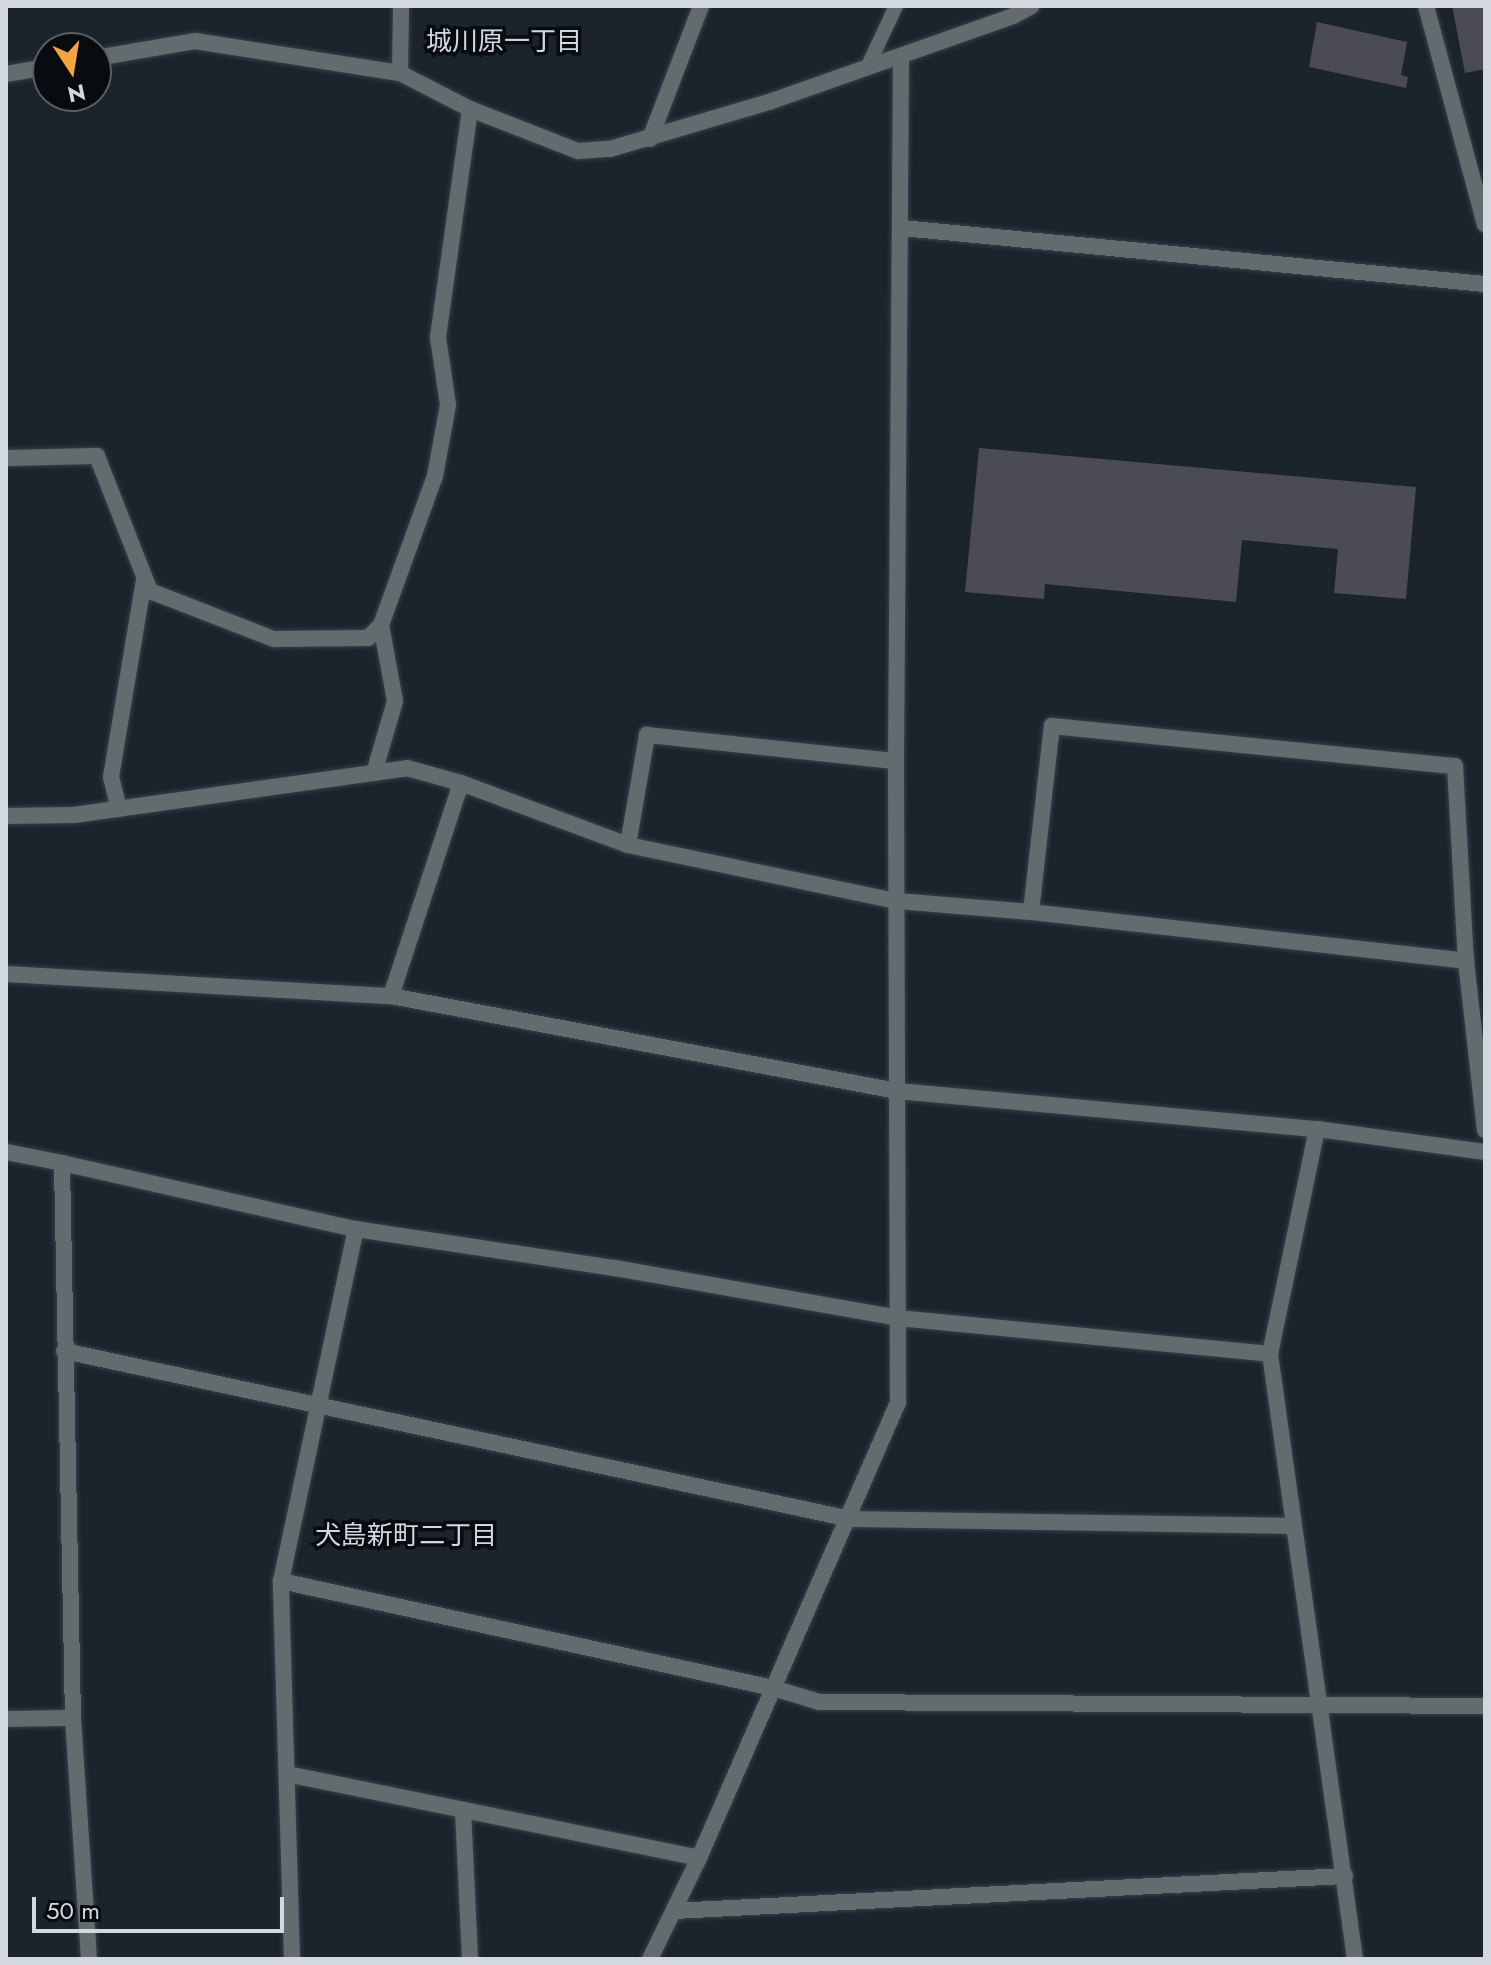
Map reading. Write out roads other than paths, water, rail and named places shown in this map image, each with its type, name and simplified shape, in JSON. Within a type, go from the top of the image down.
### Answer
[{"type":"street","points":[[400,73],[401,6]]},
{"type":"street","points":[[650,139],[701,6]]},
{"type":"street","points":[[112,55],[195,41],[400,73],[470,109],[578,151],[610,149],[650,139],[867,68],[1032,6]]},
{"type":"street","points":[[1426,6],[1485,224]]},
{"type":"street","points":[[650,1959],[699,1858],[850,1519],[898,1403],[896,761],[901,56]]},
{"type":"street","points":[[6,74],[32,70]]},
{"type":"street","points":[[6,458],[97,456],[150,591],[274,639],[368,638],[381,625],[435,476],[448,405],[438,337],[470,109]]},
{"type":"street","points":[[902,228],[1485,284]]},
{"type":"street","points":[[119,809],[111,777],[144,580]]},
{"type":"street","points":[[374,773],[395,701],[381,625]]},
{"type":"street","points":[[1031,912],[1052,726],[1455,766],[1466,961],[1485,1130]]},
{"type":"street","points":[[628,845],[647,735],[896,761]]},
{"type":"street","points":[[6,816],[74,815],[407,768],[461,783],[628,845],[897,901],[1031,912],[1466,961]]},
{"type":"street","points":[[391,996],[461,783]]},
{"type":"street","points":[[6,974],[391,996],[897,1091],[1317,1129],[1485,1152]]},
{"type":"street","points":[[1317,1129],[1270,1354],[1355,1959]]},
{"type":"street","points":[[6,1152],[356,1229],[615,1268],[898,1318],[1270,1354]]},
{"type":"street","points":[[62,1163],[73,1718],[89,1959]]},
{"type":"street","points":[[292,1959],[281,1581],[356,1229]]},
{"type":"street","points":[[64,1351],[850,1519],[1293,1526]]},
{"type":"street","points":[[281,1581],[773,1688],[819,1702],[1485,1706]]},
{"type":"street","points":[[6,1719],[73,1718]]},
{"type":"street","points":[[287,1774],[699,1858]]},
{"type":"street","points":[[463,1810],[470,1959]]},
{"type":"street","points":[[674,1911],[1345,1876]]},
{"type":"lane","points":[[867,68],[896,6]]},
{"type":"district","name":"城川原一丁目","points":[[504,42]]},
{"type":"district","name":"犬島新町二丁目","points":[[406,1536]]}]
